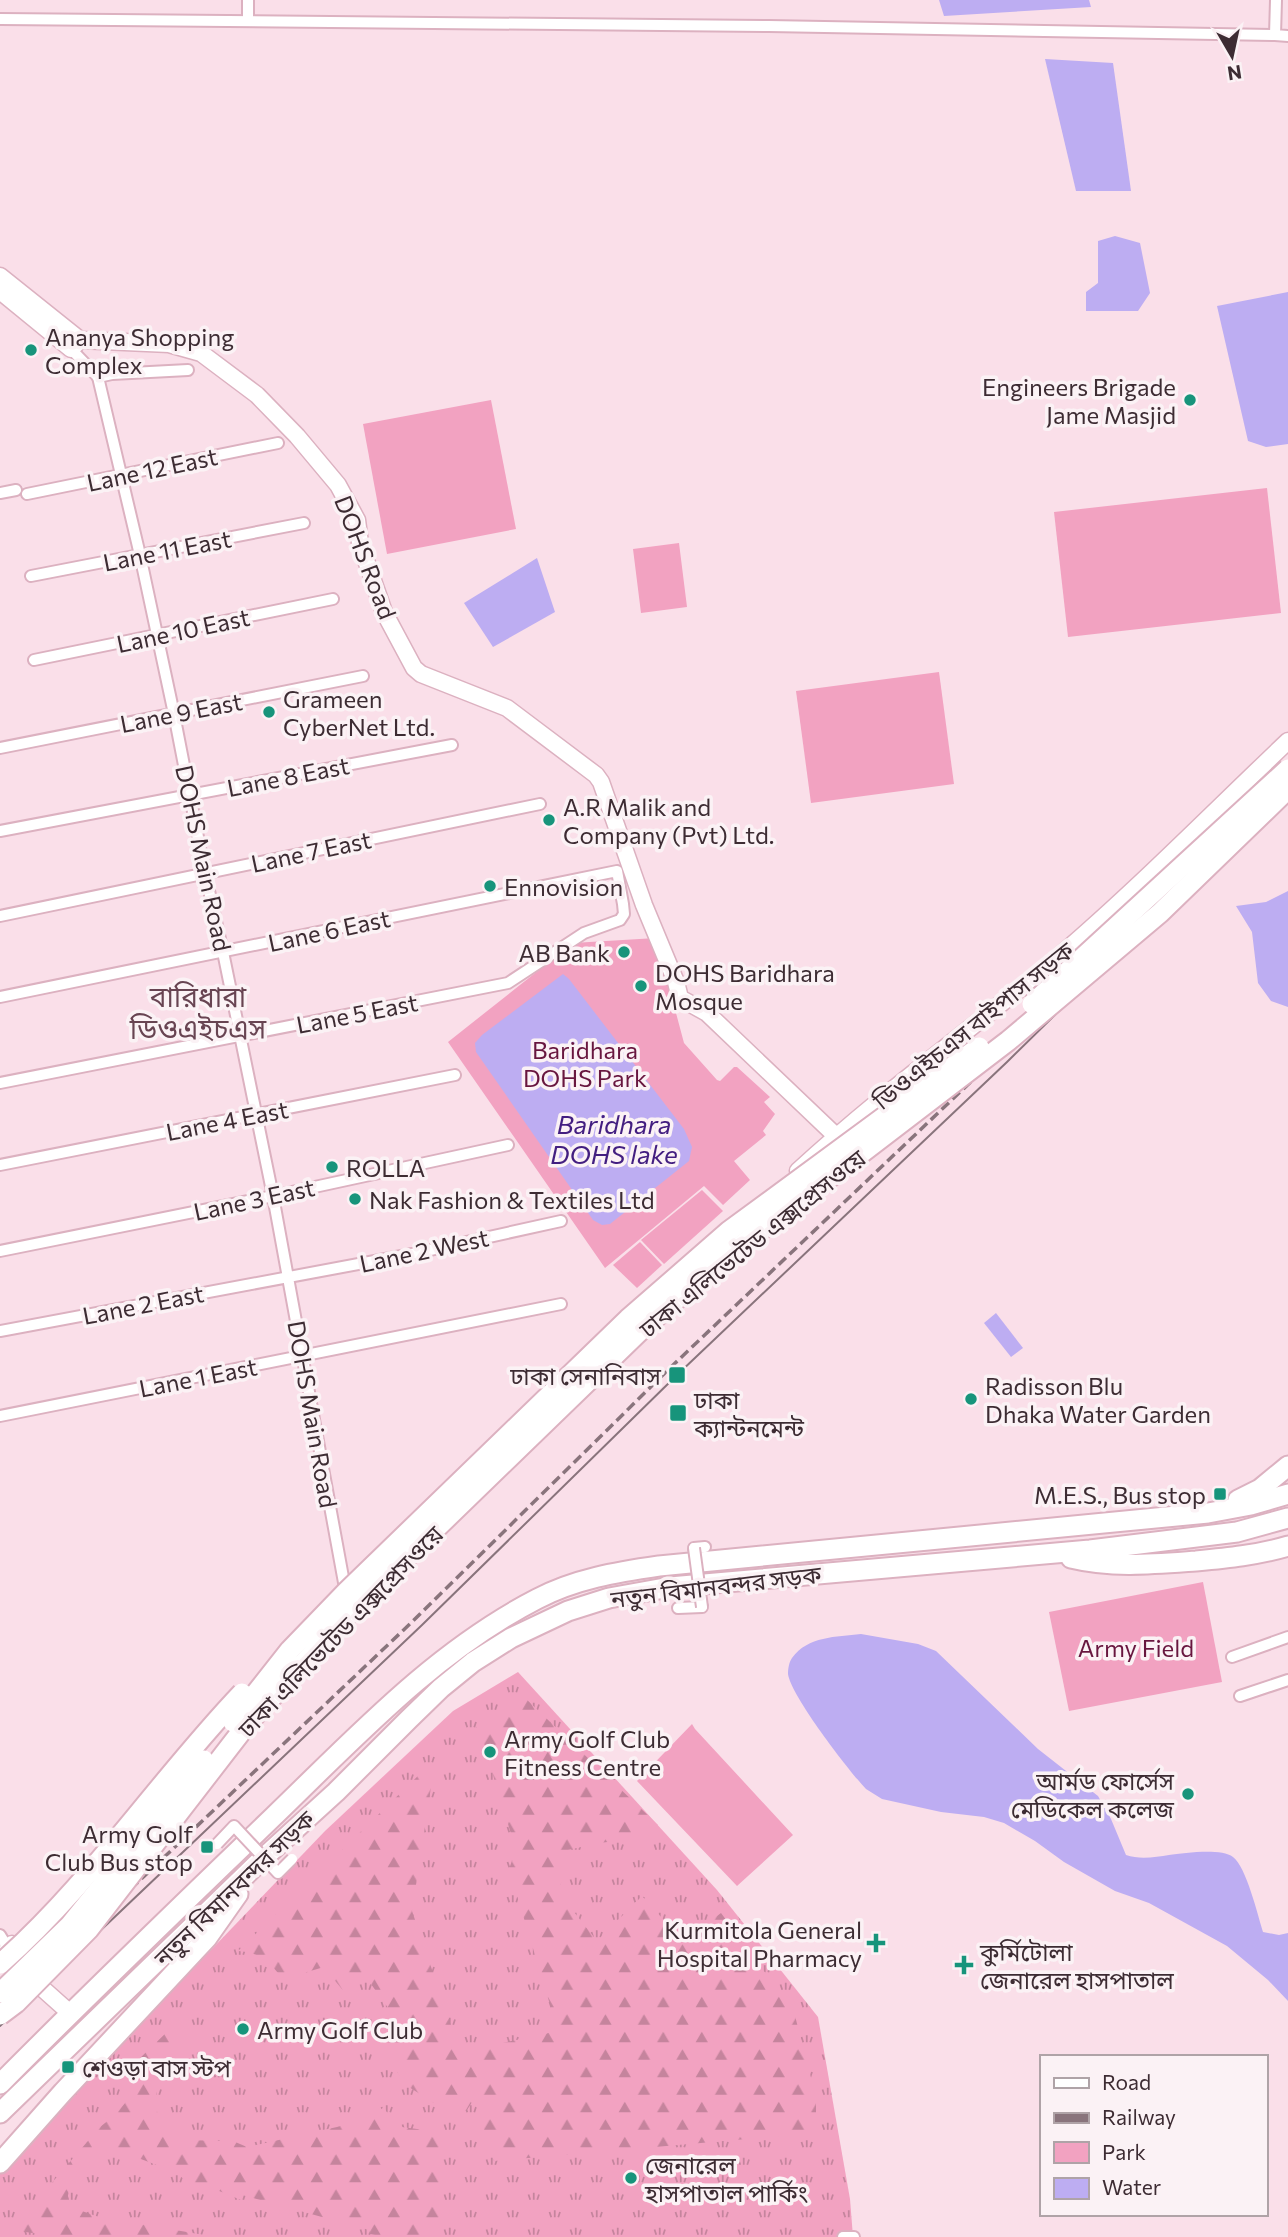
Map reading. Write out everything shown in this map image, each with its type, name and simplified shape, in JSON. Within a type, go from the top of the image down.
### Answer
[{"type":"highway","name":"ঢাকা এলিভেটেড এক্সপ্রেসওয়ে","points":[[5,2004],[149,1829],[290,1650],[346,1592],[628,1319],[730,1231],[983,1044],[1031,1005],[1288,769]]},
{"type":"highway","name":"ঢাকা এলিভেটেড এক্সপ্রেসওয়ে","points":[[5,2004],[89,1928],[248,1723],[358,1604],[640,1331],[738,1247],[1008,1041],[1160,913],[1288,789]]},
{"type":"highway","points":[[1208,1513],[1260,1489],[1288,1466]]},
{"type":"highway","name":"নতুন বিমানবন্দর সড়ক","points":[[0,2084],[402,1693],[436,1665],[505,1617],[538,1598],[559,1589],[620,1572],[694,1561],[1208,1513],[1251,1505],[1288,1494]]},
{"type":"highway","name":"নতুন বিমানবন্দর সড়ক","points":[[0,2113],[441,1688],[473,1662],[548,1619],[609,1598],[670,1587],[1054,1554],[1237,1532],[1288,1518]]},
{"type":"highway","points":[[862,1545],[863,1569]]},
{"type":"highway","points":[[1054,1554],[1098,1564],[1155,1564],[1237,1556],[1288,1546]]},
{"type":"highway","points":[[2,1951],[42,1925],[219,1717],[273,1661],[290,1650]]},
{"type":"highway","points":[[0,2163],[207,1938],[259,1862]]},
{"type":"highway","points":[[0,2027],[5,2004]]},
{"type":"street","points":[[247,21],[248,0]]},
{"type":"street","points":[[1275,35],[1276,0]]},
{"type":"street","points":[[0,19],[783,26],[1288,36]]},
{"type":"street","points":[[0,276],[76,345],[98,377],[188,370]]},
{"type":"street","points":[[0,291],[76,345]]},
{"type":"street","name":"DOHS Road","points":[[76,345],[169,344],[201,353],[257,394],[338,485],[357,520],[360,543],[384,612],[414,668],[421,674],[507,708],[596,775],[601,782],[680,998],[707,1013],[836,1136]]},
{"type":"street","name":"DOHS Main Road","points":[[98,377],[174,714],[273,1196],[345,1588]]},
{"type":"street","name":"Lane 12 East","points":[[0,493],[22,492],[120,475],[278,443]]},
{"type":"street","name":"Lane 11 East","points":[[31,576],[304,523]]},
{"type":"street","name":"Lane 10 East","points":[[34,660],[333,599]]},
{"type":"street","name":"Lane 9 East","points":[[0,748],[363,676]]},
{"type":"street","name":"ডিওএইচএস বাইপাস সড়ক","points":[[2,1951],[190,1762],[345,1588],[836,1136],[1087,932],[1288,741]]},
{"type":"street","name":"Lane 8 East","points":[[0,831],[452,745]]},
{"type":"street","name":"Lane 7 East","points":[[0,916],[540,804]]},
{"type":"street","name":"Lane 6 East","points":[[0,997],[617,871],[624,904],[624,914],[620,920],[584,933],[508,983]]},
{"type":"street","name":"Lane 5 East","points":[[0,1083],[508,983]]},
{"type":"street","name":"Lane 4 East","points":[[0,1166],[455,1076]]},
{"type":"street","name":"Lane 3 East","points":[[0,1251],[508,1145]]},
{"type":"street","name":"Lane 2 West","points":[[286,1276],[412,1254],[561,1220]]},
{"type":"street","name":"Lane 2 East","points":[[0,1331],[286,1276]]},
{"type":"street","name":"Lane 1 East","points":[[0,1416],[561,1304]]},
{"type":"street","points":[[678,1608],[702,1607],[700,1547]]},
{"type":"street","points":[[1232,1657],[1288,1637]]},
{"type":"street","points":[[1240,1696],[1288,1680]]},
{"type":"street","points":[[217,1844],[234,1826],[278,1873],[292,1859]]},
{"type":"street","points":[[2,1951],[70,2013]]},
{"type":"street","points":[[843,2237],[854,2237]]},
{"type":"green space","points":[[491,400],[516,529],[387,554],[363,424]]},
{"type":"green space","points":[[1267,488],[1281,613],[1068,637],[1054,512]]},
{"type":"green space","points":[[679,543],[687,607],[641,613],[633,549]]},
{"type":"green space","points":[[939,672],[954,784],[811,803],[796,691]]},
{"type":"green space","name":"Baridhara DOHS Park","points":[[656,938],[684,1043],[717,1080],[720,1081],[737,1067],[770,1097],[764,1102],[775,1114],[763,1131],[766,1135],[734,1161],[750,1180],[723,1205],[704,1186],[605,1268],[448,1042],[573,943]]},
{"type":"green space","points":[[702,1190],[723,1211],[664,1264],[641,1240]]},
{"type":"green space","points":[[640,1242],[662,1265],[637,1288],[613,1265]]},
{"type":"green space","name":"Army Field","points":[[1203,1582],[1222,1682],[1069,1711],[1049,1612]]},
{"type":"green space","points":[[518,1672],[717,1890],[818,2017],[850,2199],[853,2237],[0,2237],[0,2170],[325,1831],[453,1711]]},
{"type":"green space","points":[[524,1697],[658,1825],[641,1838],[568,1850],[559,1893],[597,1941],[642,1896],[683,1941],[721,1913],[794,2012],[816,2097],[816,2133],[494,2161],[474,2099],[467,2110],[444,2113],[437,2105],[409,2087],[397,2072],[402,2064],[380,2036],[396,2019],[366,1977],[345,1993],[324,1967],[283,1979],[264,1959],[238,1951],[421,1773],[431,1787],[412,1911],[460,2052],[558,2031],[509,1869],[516,1850],[482,1739],[475,1728]]},
{"type":"green space","points":[[692,1724],[793,1835],[737,1886],[637,1781]]},
{"type":"green space","points":[[168,2031],[188,2038],[162,2078],[156,2100],[162,2123],[176,2140],[233,2141],[247,2147],[337,2127],[372,2116],[384,2107],[394,2126],[440,2132],[441,2237],[385,2237],[370,2234],[369,2230],[242,2195],[241,2200],[212,2188],[195,2188],[175,2172],[112,2148],[95,2152],[83,2159],[71,2179],[67,2201],[79,2210],[99,2217],[216,2237],[59,2237],[19,2231],[18,2237],[0,2237],[37,2200],[100,2127],[115,2115],[152,2071],[137,2061]]},
{"type":"water","points":[[939,0],[1089,0],[1091,7],[944,16]]},
{"type":"water","points":[[1045,59],[1113,63],[1131,191],[1076,191]]},
{"type":"water","points":[[1115,236],[1140,243],[1150,293],[1138,311],[1086,311],[1086,292],[1098,283],[1098,241]]},
{"type":"water","points":[[1288,292],[1288,444],[1266,447],[1248,441],[1217,306]]},
{"type":"water","points":[[537,558],[555,612],[493,647],[464,603]]},
{"type":"water","points":[[1288,891],[1288,1007],[1271,1001],[1258,983],[1252,932],[1236,906],[1266,902]]},
{"type":"water","name":"Baridhara DOHS lake","points":[[563,974],[684,1129],[692,1147],[689,1161],[610,1224],[602,1225],[593,1220],[476,1052],[475,1043],[482,1035]]},
{"type":"water","points":[[996,1313],[1023,1348],[1011,1357],[984,1323]]},
{"type":"water","points":[[861,1634],[918,1644],[936,1651],[1038,1749],[1098,1796],[1126,1855],[1148,1858],[1212,1852],[1233,1857],[1247,1880],[1263,1932],[1279,1935],[1288,1933],[1288,2001],[1268,1980],[1227,1946],[1149,1903],[1115,1891],[1004,1823],[882,1799],[866,1789],[835,1751],[799,1699],[788,1674],[791,1660],[806,1645],[832,1637]]},
{"type":"tram line","points":[[0,2026],[422,1625],[677,1375],[1007,1062],[1288,786]]},
{"type":"railway","points":[[0,2013],[413,1621],[670,1368],[1000,1054],[1288,773]]},
{"type":"place","name":"Ananya Shopping Complex","points":[[31,350]]},
{"type":"place","name":"Engineers Brigade Jame Masjid","points":[[1190,400]]},
{"type":"place","name":"Grameen CyberNet Ltd.","points":[[269,712]]},
{"type":"place","name":"A.R Malik and Company (Pvt) Ltd.","points":[[549,820]]},
{"type":"place","name":"Ennovision","points":[[490,886]]},
{"type":"place","name":"AB Bank","points":[[624,952]]},
{"type":"place","name":"DOHS Baridhara Mosque","points":[[641,986]]},
{"type":"place","name":"ROLLA","points":[[332,1167]]},
{"type":"place","name":"Nak Fashion & Textiles Ltd","points":[[355,1199]]},
{"type":"place","name":"ঢাকা সেনানিবাস","points":[[677,1375]]},
{"type":"place","name":"Radisson Blu Dhaka Water Garden","points":[[971,1399]]},
{"type":"place","name":"ঢাকা ক্যান্টনমেন্ট","points":[[678,1413]]},
{"type":"place","name":"M.E.S., Bus stop","points":[[1220,1494]]},
{"type":"place","name":"Army Golf Club Fitness Centre","points":[[490,1752]]},
{"type":"place","name":"আর্মড ফোর্সেস মেডিকেল কলেজ","points":[[1188,1794]]},
{"type":"place","name":"Army Golf Club Bus stop","points":[[207,1847]]},
{"type":"place","name":"Kurmitola General Hospital Pharmacy","points":[[876,1943]]},
{"type":"place","name":"কুর্মিটোলা জেনারেল হাসপাতাল","points":[[964,1965]]},
{"type":"place","name":"Army Golf Club","points":[[243,2029]]},
{"type":"place","name":"শেওড়া বাস স্টপ","points":[[68,2067]]},
{"type":"place","name":"জেনারেল হাসপাতাল পার্কিং","points":[[631,2178]]},
{"type":"district","name":"বারিধারা ডিওএইচএস","points":[[198,1012]]}]
